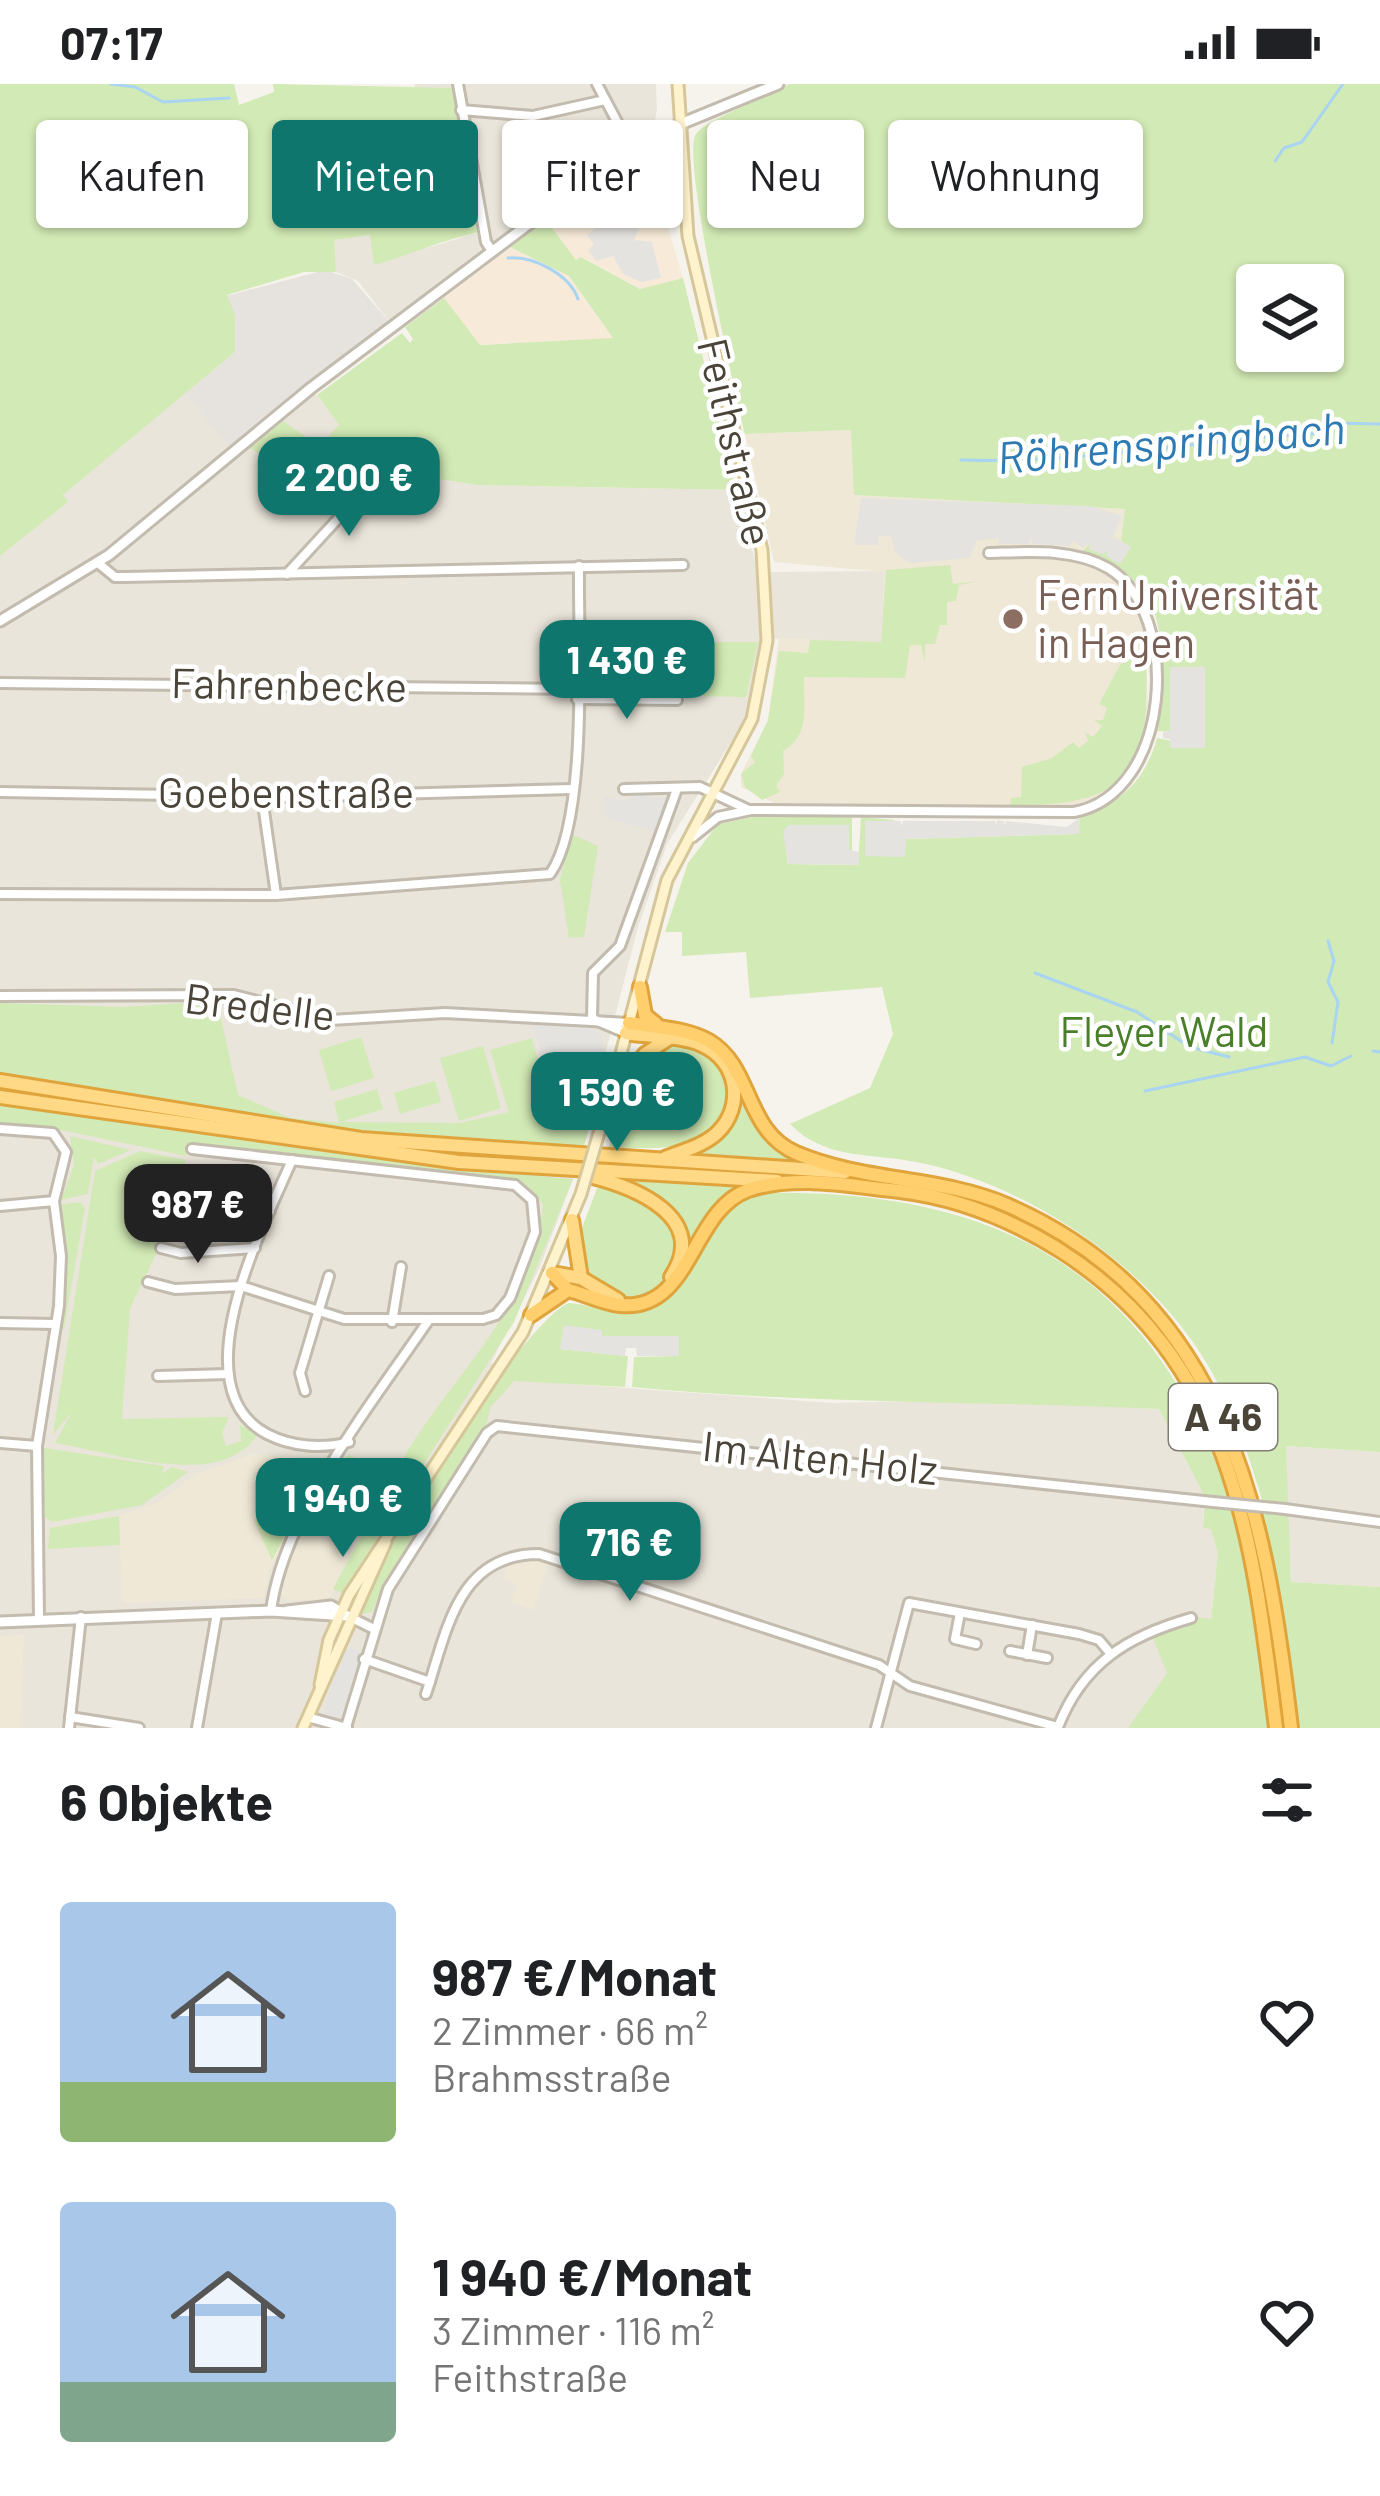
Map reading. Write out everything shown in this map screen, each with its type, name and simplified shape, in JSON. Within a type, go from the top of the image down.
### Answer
[{"type":"highway","points":[[640,987],[645,1015],[668,1034],[710,1049],[729,1071],[735,1095],[731,1112],[713,1136],[658,1160]]},
{"type":"highway","points":[[628,1028],[701,1037],[726,1055],[753,1113],[772,1138],[851,1173]]},
{"type":"highway","points":[[608,1102],[645,1054],[668,1034]]},
{"type":"highway","points":[[0,1081],[361,1138],[851,1173]]},
{"type":"highway","points":[[0,1097],[364,1151],[777,1181]]},
{"type":"highway","points":[[552,1273],[581,1278],[612,1299],[650,1297],[677,1269],[678,1230],[650,1195],[559,1168]]},
{"type":"highway","name":"A 46","points":[[851,1173],[929,1182],[1032,1218],[1096,1257],[1177,1340],[1209,1387],[1242,1466],[1271,1581],[1283,1724]]},
{"type":"highway","points":[[552,1273],[568,1289],[624,1305],[659,1296],[677,1278],[715,1212],[731,1197],[777,1181]]},
{"type":"highway","name":"A 46","points":[[777,1181],[922,1194],[958,1203],[1044,1240],[1091,1270],[1142,1318],[1205,1408],[1221,1447],[1257,1580],[1283,1724]]},
{"type":"highway","points":[[572,1220],[581,1278]]},
{"type":"highway","points":[[531,1315],[568,1289]]},
{"type":"main road","name":"Feithstraße","points":[[678,84],[678,120]]},
{"type":"main road","name":"Feithstraße","points":[[309,1725],[342,1615],[531,1315],[552,1273],[581,1194],[679,850],[755,709],[767,641],[762,550],[688,236],[683,180]]},
{"type":"street","points":[[458,84],[486,242],[492,251]]},
{"type":"street","points":[[597,84],[616,120]]},
{"type":"street","points":[[683,123],[778,84]]},
{"type":"street","points":[[461,110],[533,116],[605,100]]},
{"type":"street","points":[[0,621],[98,562],[311,388],[524,228]]},
{"type":"street","points":[[286,575],[380,473]]},
{"type":"street","points":[[679,850],[718,817],[751,810],[1074,812],[1099,804],[1124,787],[1141,763],[1151,734],[1152,643],[1144,608],[1127,583],[1092,561],[989,553]]},
{"type":"street","points":[[98,562],[115,577],[682,566]]},
{"type":"street","points":[[0,894],[276,895],[544,876],[556,866],[572,790],[579,566]]},
{"type":"street","name":"Fahrenbecke","points":[[0,683],[677,700]]},
{"type":"street","points":[[624,789],[713,791],[751,810]]},
{"type":"street","name":"Goebenstraße","points":[[0,792],[262,796],[572,790]]},
{"type":"street","points":[[592,1018],[596,967],[620,946],[676,790]]},
{"type":"street","points":[[262,796],[276,895]]},
{"type":"street","name":"Bredelle","points":[[0,996],[233,995],[331,1020],[445,1012],[592,1018],[628,1028]]},
{"type":"street","points":[[0,1129],[59,1136],[66,1156],[54,1202],[61,1256],[38,1446],[39,1619]]},
{"type":"street","points":[[148,1282],[175,1289],[241,1286],[322,1312],[392,1322],[483,1319],[504,1308],[535,1232],[532,1200],[515,1185],[192,1149]]},
{"type":"street","points":[[292,1160],[241,1286],[228,1341],[228,1374],[245,1414],[262,1432],[289,1443],[349,1442]]},
{"type":"street","points":[[0,1206],[54,1202]]},
{"type":"street","points":[[181,1205],[270,1211]]},
{"type":"street","points":[[161,1248],[181,1253],[255,1248]]},
{"type":"street","points":[[392,1322],[401,1267]]},
{"type":"street","points":[[304,1391],[300,1373],[322,1312],[329,1276]]},
{"type":"street","points":[[271,1611],[277,1570],[326,1478],[428,1321]]},
{"type":"street","points":[[0,1323],[55,1324]]},
{"type":"street","points":[[158,1376],[228,1374]]},
{"type":"street","name":"Im Alten Holz","points":[[346,1728],[373,1628],[393,1579],[487,1433],[497,1426],[1380,1522]]},
{"type":"street","points":[[0,1443],[38,1446]]},
{"type":"street","points":[[280,1470],[326,1478]]},
{"type":"street","points":[[426,1694],[464,1591],[493,1564],[527,1554],[559,1557],[892,1672],[910,1686],[1058,1727],[1069,1699],[1110,1653],[1146,1630],[1191,1618]]},
{"type":"street","points":[[876,1728],[909,1604],[1094,1637],[1110,1653]]},
{"type":"street","points":[[0,1622],[286,1611],[311,1606],[373,1628]]},
{"type":"street","points":[[197,1728],[217,1613]]},
{"type":"street","points":[[960,1613],[955,1639],[976,1643]]},
{"type":"street","points":[[81,1617],[69,1723],[139,1728]]},
{"type":"street","points":[[1027,1655],[1032,1625]]},
{"type":"street","points":[[1010,1652],[1047,1658]]},
{"type":"street","points":[[364,1659],[430,1682]]},
{"type":"street","points":[[309,1725],[346,1728]]},
{"type":"shaded area","points":[[415,84],[656,84],[657,109],[655,120],[502,120],[502,228],[524,228],[391,324],[358,281],[336,272],[333,240],[371,235],[374,264],[480,232],[478,120],[460,120],[454,89],[415,91]]},
{"type":"shaded area","points":[[552,228],[668,228],[683,278],[641,289],[582,257],[576,260]]},
{"type":"shaded area","points":[[596,228],[639,228],[634,240],[652,242],[661,278],[641,282],[623,274],[613,256],[596,261],[588,250],[594,245],[587,235]]},
{"type":"shaded area","points":[[510,247],[569,276],[614,339],[471,345],[440,301]]},
{"type":"shaded area","points":[[325,270],[352,279],[391,324],[230,448],[185,393],[235,352],[226,296]]},
{"type":"shaded area","points":[[311,388],[340,425],[351,457],[346,466],[477,485],[736,490],[758,572],[885,571],[881,643],[762,638],[758,678],[742,725],[667,844],[638,927],[573,1179],[540,1267],[491,1363],[515,1380],[833,1403],[967,1400],[1159,1409],[1204,1495],[1203,1527],[1211,1528],[1218,1553],[1211,1620],[1128,1728],[0,1728],[0,556],[67,502],[63,495],[185,393],[233,451]]},
{"type":"shaded area","name":"FernUniversität in Hagen","points":[[852,430],[855,495],[1125,509],[1131,547],[1113,575],[1134,599],[1146,628],[1148,719],[1145,739],[1111,792],[1086,805],[1038,809],[774,803],[741,787],[741,774],[768,720],[779,638],[881,642],[885,572],[774,562],[745,434]]},
{"type":"shaded area","points":[[861,498],[1090,506],[1122,516],[1113,537],[1131,547],[1120,564],[1106,556],[1108,550],[1103,555],[1089,549],[1089,543],[1083,548],[1072,540],[1071,546],[1033,544],[1030,538],[1029,544],[999,544],[998,538],[976,541],[970,558],[910,563],[895,552],[891,535],[879,536],[878,545],[854,545]]},
{"type":"shaded area","points":[[1170,667],[1205,667],[1205,748],[1170,748],[1170,739],[1163,738],[1163,732],[1170,731]]},
{"type":"shaded area","points":[[636,794],[669,799],[656,832],[605,818],[604,796],[625,802]]},
{"type":"shaded area","points":[[1080,817],[1079,834],[906,839],[905,857],[865,856],[865,821],[900,821],[902,826],[903,821],[995,821],[996,826],[997,820],[1004,821],[1004,826],[1006,821],[1067,827]]},
{"type":"shaded area","points":[[789,825],[849,825],[849,850],[859,852],[859,865],[788,864],[783,831]]},
{"type":"shaded area","points":[[531,1020],[559,1020],[594,1029],[602,1038],[604,1053],[584,1123],[559,1114]]},
{"type":"shaded area","points":[[564,1325],[602,1330],[602,1336],[679,1336],[679,1356],[637,1356],[636,1348],[626,1348],[625,1356],[560,1349]]},
{"type":"shaded area","points":[[1285,1446],[1380,1452],[1380,1587],[1291,1582]]},
{"type":"shaded area","points":[[254,1454],[329,1461],[270,1568],[264,1598],[122,1603],[119,1516],[158,1502],[196,1474]]},
{"type":"shaded area","points":[[303,1529],[350,1551],[330,1598],[287,1601],[279,1592],[281,1569]]},
{"type":"shaded area","points":[[549,1561],[533,1610],[511,1602],[517,1584],[504,1579],[508,1564]]},
{"type":"shaded area","points":[[24,1635],[20,1728],[0,1728],[0,1636]]},
{"type":"shaded area","points":[[344,1646],[362,1651],[340,1719],[323,1713]]},
{"type":"green space","points":[[0,84],[234,84],[239,105],[274,92],[273,84],[454,88],[460,120],[272,120],[272,228],[478,228],[478,221],[480,232],[374,265],[370,235],[334,240],[336,272],[304,272],[227,295],[235,315],[235,352],[63,495],[68,502],[0,556]]},
{"type":"green space","name":"Fleyer Wald","points":[[789,84],[1380,84],[1380,1452],[1286,1446],[1291,1582],[1380,1587],[1380,1728],[1128,1728],[1167,1673],[1151,1633],[1185,1628],[1195,1617],[1211,1619],[1218,1553],[1211,1529],[1203,1528],[1205,1497],[1263,1503],[1240,1434],[1209,1367],[1156,1297],[1087,1238],[1048,1213],[967,1176],[820,1145],[790,1124],[870,1088],[893,1034],[882,987],[750,998],[746,952],[682,956],[682,932],[665,932],[688,863],[718,824],[752,817],[852,817],[852,852],[784,831],[788,864],[858,865],[861,817],[894,820],[894,842],[865,855],[905,839],[1078,834],[1080,817],[1119,797],[1138,778],[1157,738],[1205,747],[1205,709],[1175,732],[1157,731],[1161,655],[1155,616],[1138,585],[1083,551],[1090,543],[1108,550],[1131,547],[1121,541],[1125,509],[854,495],[851,430],[745,434],[703,232],[695,136],[707,125],[707,228],[864,228],[864,120],[716,120]]},
{"type":"green space","points":[[535,228],[552,228],[576,260],[581,257],[640,289],[683,278],[736,490],[477,485],[344,465],[350,457],[325,440],[339,425],[317,395],[402,333],[410,343],[413,339],[405,327],[444,298],[480,345],[613,338],[569,276],[510,247]]},
{"type":"green space","points":[[283,421],[313,442],[290,471],[250,448]]},
{"type":"green space","points":[[950,565],[953,584],[979,581],[959,585],[956,601],[947,602],[947,625],[940,625],[935,644],[925,644],[925,662],[921,645],[910,645],[905,678],[804,677],[804,719],[798,737],[783,751],[784,774],[776,786],[780,792],[762,800],[745,787],[741,774],[755,762],[751,756],[768,720],[779,651],[808,653],[810,640],[881,642],[886,570]]},
{"type":"green space","points":[[699,642],[758,642],[746,697],[695,696]]},
{"type":"green space","points":[[1143,648],[1143,734],[1123,776],[1087,798],[1010,805],[1011,798],[1021,797],[1022,767],[1052,758],[1073,742],[1079,748],[1088,741],[1085,732],[1093,737],[1102,726],[1094,720],[1103,720],[1107,708],[1099,704],[1120,665]]},
{"type":"green space","points":[[571,834],[598,846],[584,937],[569,938],[560,880]]},
{"type":"green space","points":[[217,1001],[238,1095],[290,1118],[339,1123],[334,1102],[377,1089],[383,1109],[341,1122],[460,1123],[557,1101],[559,1114],[590,1124],[584,1146],[358,1133],[0,1078],[0,1003],[124,1007]]},
{"type":"green space","points":[[361,1037],[374,1078],[331,1091],[319,1050]]},
{"type":"green space","points":[[532,1038],[549,1101],[509,1113],[490,1050]]},
{"type":"green space","points":[[677,1042],[708,1050],[731,1082],[717,1123],[689,1143],[671,1147],[609,1147],[637,1070],[661,1048]]},
{"type":"green space","points":[[483,1046],[501,1108],[459,1121],[440,1058]]},
{"type":"green space","points":[[435,1081],[441,1102],[400,1114],[394,1093]]},
{"type":"green space","points":[[740,1094],[768,1141],[812,1163],[678,1156],[716,1132],[732,1114]]},
{"type":"green space","points":[[0,1101],[444,1168],[573,1179],[514,1322],[342,1593],[333,1589],[385,1492],[336,1473],[340,1467],[388,1486],[343,1463],[348,1455],[395,1473],[505,1313],[536,1243],[543,1204],[522,1182],[188,1144],[186,1156],[61,1130],[0,1127]]},
{"type":"green space","points":[[70,1136],[131,1150],[98,1164],[94,1156],[88,1194],[61,1200],[74,1165]]},
{"type":"green space","points":[[140,1151],[186,1160],[169,1227],[130,1308],[122,1419],[229,1417],[222,1433],[226,1446],[241,1441],[240,1425],[258,1434],[241,1451],[218,1461],[164,1464],[55,1443],[72,1412],[53,1435],[95,1171]]},
{"type":"green space","points":[[612,1176],[753,1184],[716,1205],[687,1250],[677,1221],[663,1201],[643,1187]]},
{"type":"green space","points":[[599,1183],[644,1199],[670,1226],[675,1242],[669,1273],[643,1294],[624,1299],[586,1276],[580,1233]]},
{"type":"green space","points":[[757,1193],[842,1195],[920,1206],[990,1226],[1053,1257],[1108,1299],[1156,1353],[1196,1419],[1229,1498],[1204,1495],[1159,1409],[829,1399],[632,1387],[634,1357],[678,1356],[679,1337],[601,1336],[602,1331],[561,1349],[628,1356],[625,1387],[514,1381],[490,1408],[487,1423],[388,1576],[372,1612],[363,1614],[368,1590],[414,1502],[485,1396],[549,1318],[569,1303],[626,1313],[656,1305],[686,1275],[722,1218]]},
{"type":"green space","points":[[80,1202],[85,1208],[64,1329],[59,1331],[67,1262],[58,1205]]},
{"type":"green space","points":[[44,1448],[164,1466],[162,1474],[172,1467],[188,1472],[142,1505],[52,1522],[45,1517]]},
{"type":"green space","points":[[298,1511],[272,1560],[254,1520]]},
{"type":"green space","points":[[119,1516],[120,1545],[48,1549],[50,1528]]},
{"type":"waterway","points":[[111,84],[135,87],[163,102],[229,98]]},
{"type":"waterway","points":[[1275,161],[1284,148],[1302,142],[1343,84]]},
{"type":"waterway","points":[[508,258],[549,268],[578,299]]},
{"type":"waterway","points":[[1256,419],[1271,435]]},
{"type":"waterway","name":"Röhrenspringbach","points":[[961,460],[1098,455],[1324,433],[1338,423],[1380,424]]},
{"type":"waterway","points":[[1328,941],[1334,961],[1328,982],[1338,1002],[1332,1043]]},
{"type":"waterway","points":[[1035,973],[1137,1012],[1190,1047],[1229,1057]]},
{"type":"waterway","points":[[1373,1051],[1380,1052]]},
{"type":"waterway","points":[[1145,1091],[1305,1057],[1331,1066],[1351,1056]]},
{"type":"place","name":"FernUniversität in Hagen","points":[[1013,619]]}]
